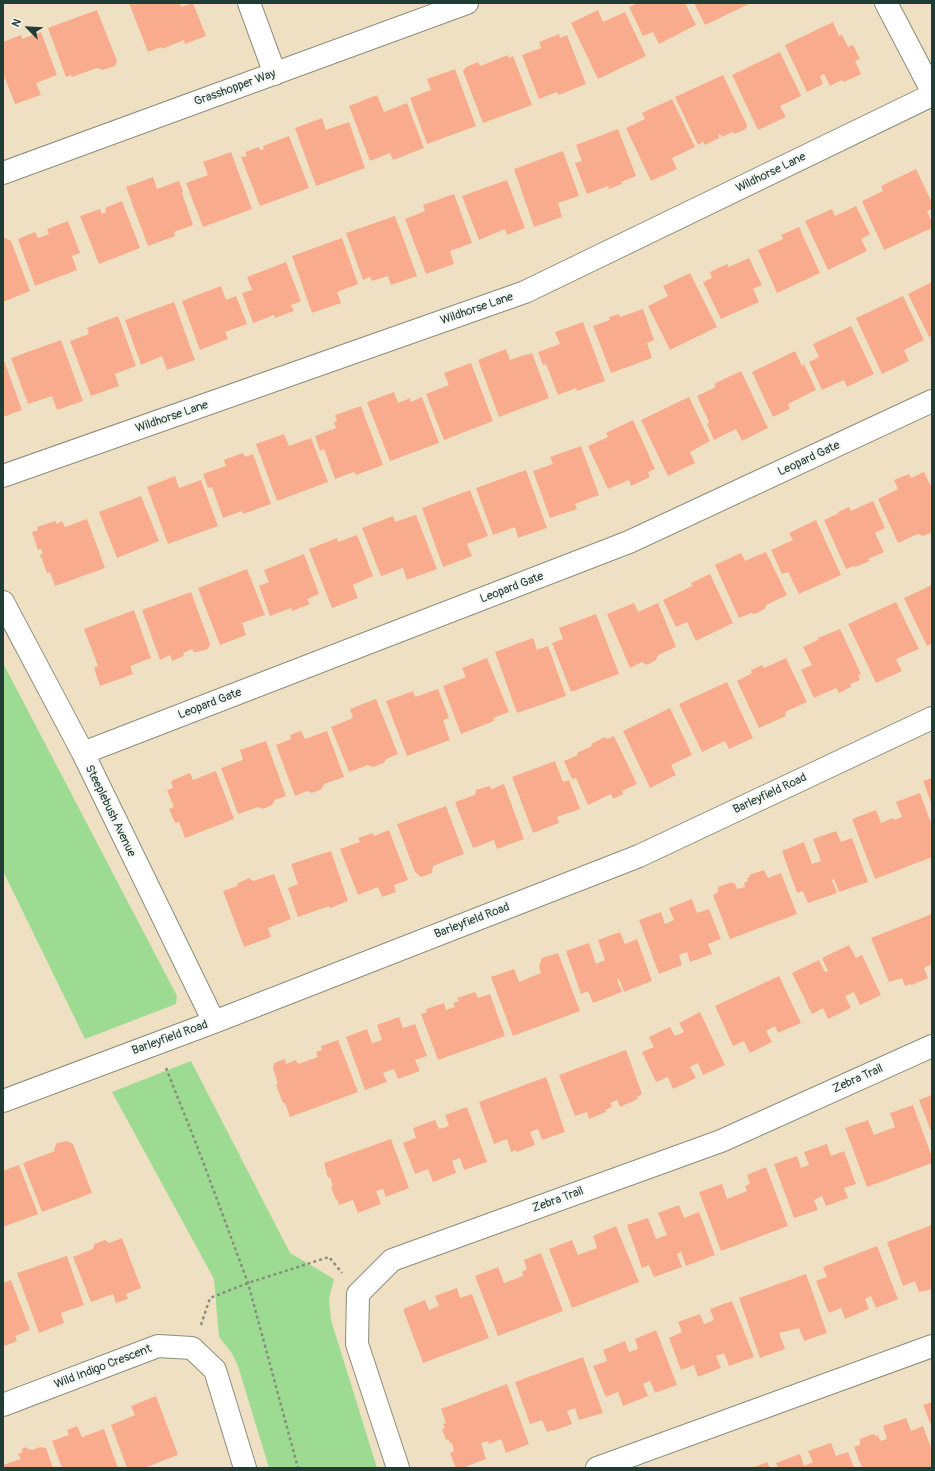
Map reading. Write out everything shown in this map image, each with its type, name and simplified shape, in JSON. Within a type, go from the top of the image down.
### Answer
[{"type":"street","points":[[249,3],[275,74]]},
{"type":"street","name":"Grasshopper Way","points":[[3,173],[467,3]]},
{"type":"street","points":[[886,3],[932,91]]},
{"type":"street","name":"Wildhorse Lane","points":[[3,476],[525,292],[932,95]]},
{"type":"street","name":"Leopard Gate","points":[[83,753],[629,542],[932,402]]},
{"type":"street","name":"Steeplebush Avenue","points":[[3,602],[83,753],[214,1022]]},
{"type":"street","name":"Barleyfield Road","points":[[3,1101],[214,1022],[639,856],[932,718]]},
{"type":"street","name":"Zebra Trail","points":[[358,1294],[392,1260],[721,1141],[932,1046]]},
{"type":"street","points":[[358,1294],[357,1344],[398,1468]]},
{"type":"street","name":"Wild Indigo Crescent","points":[[3,1405],[158,1346],[192,1348]]},
{"type":"street","points":[[597,1468],[932,1346]]},
{"type":"street","points":[[192,1348],[215,1370],[245,1468]]},
{"type":"path","points":[[165,1066],[199,1151],[248,1282],[298,1468]]},
{"type":"path","points":[[192,1348],[210,1298],[248,1282],[328,1257],[358,1294]]},
{"type":"green space","points":[[3,663],[177,996],[176,1004],[85,1039],[3,871]]},
{"type":"green space","points":[[191,1061],[290,1253],[334,1279],[329,1298],[331,1320],[377,1468],[269,1468],[238,1366],[231,1352],[219,1337],[214,1279],[112,1092]]},
{"type":"building","points":[[129,3],[180,3],[181,7],[193,3],[206,36],[185,44],[184,40],[162,49],[161,47],[148,52]]},
{"type":"building","points":[[638,3],[685,3],[696,25],[659,44],[653,32],[643,36],[629,7]]},
{"type":"building","points":[[694,3],[751,3],[705,25]]},
{"type":"building","points":[[97,10],[117,61],[115,66],[103,70],[97,68],[72,77],[71,75],[66,77],[48,28]]},
{"type":"building","points":[[598,10],[603,22],[625,12],[646,56],[598,79],[571,23]]},
{"type":"building","points":[[833,22],[839,36],[842,35],[848,47],[853,45],[860,59],[855,61],[861,74],[844,82],[842,80],[830,86],[824,74],[820,76],[823,84],[807,92],[785,45]]},
{"type":"building","points":[[41,32],[57,75],[36,83],[41,95],[15,104],[3,73],[3,42],[21,35],[22,39]]},
{"type":"building","points":[[559,34],[560,38],[567,35],[586,84],[559,95],[557,92],[539,99],[522,55],[541,48],[539,42]]},
{"type":"building","points":[[780,52],[801,96],[780,106],[786,117],[758,130],[732,75]]},
{"type":"building","points":[[508,55],[509,58],[513,56],[532,105],[483,123],[463,71],[466,67],[478,62],[480,66]]},
{"type":"building","points":[[455,69],[476,126],[427,144],[410,98],[431,90],[427,79]]},
{"type":"building","points":[[723,75],[747,125],[746,129],[734,134],[733,132],[722,137],[720,134],[718,135],[719,138],[705,145],[703,142],[698,145],[675,97]]},
{"type":"building","points":[[377,95],[384,112],[407,103],[424,148],[393,160],[390,153],[370,161],[349,106]]},
{"type":"building","points":[[672,99],[695,147],[672,158],[677,169],[651,181],[626,128],[645,119],[642,113]]},
{"type":"building","points":[[322,118],[326,130],[349,122],[365,168],[316,186],[295,128]]},
{"type":"building","points":[[618,129],[636,176],[609,189],[608,186],[587,194],[575,163],[582,161],[576,145]]},
{"type":"building","points":[[289,136],[309,188],[260,206],[241,157],[247,156],[245,152],[259,147],[260,150],[264,149],[263,146]]},
{"type":"building","points":[[563,151],[579,196],[558,203],[562,217],[534,227],[514,169]]},
{"type":"building","points":[[231,152],[252,209],[203,227],[186,183],[208,175],[203,162]]},
{"type":"building","points":[[916,169],[932,203],[932,209],[927,211],[932,223],[932,228],[884,250],[862,201],[883,191],[881,186]]},
{"type":"building","points":[[153,177],[157,189],[179,181],[193,225],[174,232],[175,236],[148,246],[126,187]]},
{"type":"building","points":[[507,180],[525,228],[507,235],[505,229],[479,240],[462,196]]},
{"type":"building","points":[[454,194],[472,243],[450,251],[454,264],[426,274],[405,219],[425,211],[423,205]]},
{"type":"building","points":[[122,201],[140,248],[99,264],[80,216],[100,209],[102,214],[106,212],[105,208]]},
{"type":"building","points":[[856,206],[870,234],[861,239],[867,251],[828,270],[805,221],[832,209],[835,216]]},
{"type":"building","points":[[395,216],[417,276],[391,285],[388,276],[372,281],[370,277],[363,280],[346,233]]},
{"type":"building","points":[[68,221],[80,253],[72,256],[77,270],[35,286],[18,239],[35,232],[38,238],[49,234],[47,229]]},
{"type":"building","points":[[799,227],[820,273],[777,293],[758,250],[783,239],[781,235]]},
{"type":"building","points":[[3,238],[11,241],[30,291],[3,302]]},
{"type":"building","points":[[342,238],[358,284],[337,292],[341,303],[312,313],[292,256]]},
{"type":"building","points":[[749,258],[762,285],[753,289],[759,302],[721,319],[703,282],[712,278],[710,272],[727,264],[729,267]]},
{"type":"building","points":[[286,262],[301,301],[291,305],[294,311],[275,318],[274,315],[253,323],[242,293],[252,290],[247,277]]},
{"type":"building","points":[[690,273],[717,327],[670,350],[648,306],[668,296],[663,286]]},
{"type":"building","points":[[932,282],[932,336],[929,337],[908,294]]},
{"type":"building","points":[[221,286],[226,300],[236,296],[247,324],[225,332],[228,339],[200,350],[182,301]]},
{"type":"building","points":[[903,296],[924,340],[904,350],[909,361],[882,374],[856,318]]},
{"type":"building","points":[[174,302],[195,360],[167,370],[162,356],[141,365],[125,320]]},
{"type":"building","points":[[643,309],[654,340],[647,343],[652,358],[611,373],[593,326],[610,320],[609,317],[619,314],[620,317]]},
{"type":"building","points":[[118,316],[136,366],[115,374],[119,386],[91,396],[70,341],[89,334],[87,328]]},
{"type":"building","points":[[583,322],[605,381],[577,391],[576,388],[558,395],[546,364],[543,365],[538,352],[560,344],[555,332]]},
{"type":"building","points":[[851,326],[874,374],[847,387],[844,380],[822,390],[809,362],[819,357],[813,344]]},
{"type":"building","points":[[61,340],[83,401],[57,410],[52,396],[28,404],[11,358]]},
{"type":"building","points":[[506,349],[510,360],[532,353],[549,398],[499,417],[478,360]]},
{"type":"building","points":[[795,351],[802,366],[804,364],[816,390],[788,404],[790,409],[773,417],[752,372]]},
{"type":"building","points":[[3,358],[22,410],[3,417]]},
{"type":"building","points":[[471,363],[493,421],[444,440],[426,394],[449,385],[444,373]]},
{"type":"building","points":[[741,371],[768,428],[742,441],[736,429],[714,440],[707,424],[709,422],[697,396],[716,387],[714,384]]},
{"type":"building","points":[[394,392],[398,403],[410,398],[411,402],[422,397],[439,443],[390,461],[367,402]]},
{"type":"building","points":[[689,397],[710,441],[690,452],[695,463],[668,476],[641,420]]},
{"type":"building","points":[[361,406],[383,465],[356,475],[354,472],[335,479],[324,449],[320,451],[315,436],[336,428],[334,422],[337,421],[335,415]]},
{"type":"building","points":[[633,420],[655,469],[648,472],[650,477],[631,486],[629,480],[608,489],[588,446],[608,437],[606,433]]},
{"type":"building","points":[[284,434],[289,446],[311,438],[328,482],[277,501],[256,444]]},
{"type":"building","points":[[581,446],[599,495],[575,504],[577,509],[550,518],[533,471],[553,464],[550,457]]},
{"type":"building","points":[[243,453],[245,457],[253,454],[271,504],[243,514],[242,511],[223,518],[212,487],[208,488],[203,474],[226,466],[224,460]]},
{"type":"building","points":[[526,470],[547,528],[518,538],[515,527],[493,535],[476,488]]},
{"type":"building","points":[[924,472],[932,489],[932,532],[923,536],[918,534],[898,543],[878,499],[898,489],[894,480],[909,474],[911,478]]},
{"type":"building","points":[[175,476],[179,488],[201,480],[218,526],[168,544],[147,487]]},
{"type":"building","points":[[470,490],[488,536],[467,544],[472,556],[443,567],[422,508]]},
{"type":"building","points":[[141,496],[159,541],[117,558],[99,512]]},
{"type":"building","points":[[873,501],[885,528],[875,533],[884,552],[868,559],[870,561],[846,569],[824,520],[849,507],[851,511]]},
{"type":"building","points":[[416,515],[437,569],[407,580],[403,568],[381,576],[362,528],[393,516],[395,522]]},
{"type":"building","points":[[87,519],[105,568],[55,586],[50,572],[47,573],[40,554],[43,554],[41,549],[38,550],[32,532],[38,530],[37,527],[55,521],[57,524],[62,521],[65,527]]},
{"type":"building","points":[[816,520],[841,575],[799,594],[788,572],[782,574],[771,550],[793,540],[789,533]]},
{"type":"building","points":[[357,535],[373,576],[353,585],[358,598],[332,608],[309,549],[337,538],[338,542]]},
{"type":"building","points":[[766,552],[787,595],[766,605],[765,609],[755,614],[751,613],[739,618],[715,565],[741,553],[745,561]]},
{"type":"building","points":[[304,554],[319,594],[307,599],[310,604],[292,611],[291,608],[270,616],[259,586],[269,582],[264,570]]},
{"type":"building","points":[[247,569],[265,615],[242,623],[246,635],[220,645],[198,588]]},
{"type":"building","points":[[710,574],[733,623],[696,641],[687,622],[676,627],[663,600],[692,586],[691,583]]},
{"type":"building","points":[[932,585],[932,643],[927,646],[904,598]]},
{"type":"building","points":[[191,592],[210,644],[208,649],[194,652],[192,649],[183,653],[184,656],[172,661],[170,655],[160,660],[142,610]]},
{"type":"building","points":[[896,602],[919,649],[896,659],[902,671],[876,683],[848,624]]},
{"type":"building","points":[[634,603],[638,612],[658,603],[676,647],[658,655],[656,660],[647,665],[642,662],[630,668],[607,614]]},
{"type":"building","points":[[134,610],[151,658],[130,666],[133,674],[100,686],[94,668],[98,666],[84,629]]},
{"type":"building","points":[[596,614],[619,674],[571,692],[552,643],[563,639],[559,628]]},
{"type":"building","points":[[840,629],[861,674],[858,676],[860,680],[850,684],[851,687],[839,693],[836,688],[814,698],[801,670],[812,665],[803,647],[818,640],[818,638]]},
{"type":"building","points":[[533,638],[537,650],[548,646],[566,696],[517,713],[495,652]]},
{"type":"building","points":[[487,658],[509,712],[493,718],[494,721],[461,734],[443,686],[466,677],[462,668]]},
{"type":"building","points":[[786,658],[807,702],[785,712],[786,716],[759,728],[737,681],[752,673],[751,670],[762,665],[764,668]]},
{"type":"building","points":[[727,682],[753,738],[729,749],[725,741],[702,752],[679,704]]},
{"type":"building","points":[[438,689],[449,718],[443,720],[450,740],[407,756],[386,701],[413,691],[415,697]]},
{"type":"building","points":[[376,699],[398,754],[386,759],[384,763],[373,767],[368,765],[349,772],[331,727],[353,718],[350,709]]},
{"type":"building","points":[[670,708],[692,755],[671,765],[676,775],[650,788],[623,731]]},
{"type":"building","points":[[301,731],[305,739],[327,731],[344,777],[324,784],[322,789],[312,793],[307,791],[295,796],[276,745],[291,739],[290,735]]},
{"type":"building","points":[[614,736],[637,784],[622,791],[623,794],[613,799],[611,794],[588,805],[576,778],[572,779],[564,761],[578,755],[577,753],[592,746],[591,744],[605,737],[607,739]]},
{"type":"building","points":[[266,741],[286,796],[275,800],[272,805],[263,809],[258,807],[238,814],[221,768],[243,760],[240,750]]},
{"type":"building","points":[[555,761],[563,782],[569,780],[580,809],[557,817],[559,823],[533,833],[512,777]]},
{"type":"building","points":[[216,771],[234,819],[185,838],[179,822],[175,823],[169,809],[174,807],[167,790],[173,788],[171,781],[190,773],[193,780]]},
{"type":"building","points":[[932,778],[932,805],[923,781]]},
{"type":"building","points":[[504,784],[524,839],[497,849],[494,840],[473,848],[455,802],[475,795],[476,790],[489,786],[492,789]]},
{"type":"building","points":[[920,793],[932,826],[932,857],[875,879],[852,819],[876,810],[881,823],[893,818],[894,820],[902,817],[896,802]]},
{"type":"building","points":[[446,806],[464,854],[433,866],[432,873],[421,877],[415,872],[397,824]]},
{"type":"building","points":[[389,830],[408,880],[394,885],[396,892],[382,897],[378,887],[358,895],[340,849],[360,842],[358,838],[373,833],[374,836]]},
{"type":"building","points":[[836,831],[841,842],[852,838],[868,882],[839,892],[834,879],[832,880],[837,893],[808,903],[803,891],[797,893],[782,851],[804,842],[812,864],[821,861],[813,839]]},
{"type":"building","points":[[331,851],[348,901],[298,917],[288,888],[298,884],[291,864]]},
{"type":"building","points":[[764,870],[768,878],[781,873],[797,914],[730,939],[713,895],[718,892],[718,887],[732,882],[733,884],[735,883],[737,889],[745,887],[744,883],[748,881],[747,878],[750,877],[749,875]]},
{"type":"building","points":[[274,874],[291,919],[268,928],[271,937],[244,947],[223,891],[237,886],[238,883],[249,878],[253,881]]},
{"type":"building","points":[[692,899],[697,913],[709,909],[721,939],[708,944],[712,954],[690,962],[687,952],[679,955],[682,965],[659,974],[639,920],[661,912],[665,924],[674,920],[669,908]]},
{"type":"building","points":[[932,914],[932,964],[924,968],[928,978],[912,985],[905,986],[902,978],[889,982],[871,938]]},
{"type":"building","points":[[620,932],[625,944],[637,939],[652,981],[624,992],[619,979],[617,980],[622,992],[593,1003],[588,991],[581,994],[566,951],[589,943],[596,964],[605,960],[598,940]]},
{"type":"building","points":[[849,945],[856,958],[862,955],[881,995],[860,1005],[854,992],[845,996],[851,1008],[828,1019],[823,1008],[812,1014],[792,973],[819,960],[825,972],[828,971],[822,958]]},
{"type":"building","points":[[558,953],[580,1011],[513,1036],[491,977],[514,969],[519,982],[541,973],[539,966],[542,958]]},
{"type":"building","points":[[779,976],[801,1023],[778,1033],[775,1026],[766,1031],[772,1042],[750,1053],[744,1041],[733,1046],[715,1006]]},
{"type":"building","points":[[475,992],[478,998],[490,994],[505,1036],[438,1060],[421,1014],[427,1012],[426,1009],[444,1003],[446,1010],[455,1007],[453,1003],[459,1001],[457,998]]},
{"type":"building","points":[[700,1012],[725,1065],[703,1075],[698,1063],[690,1067],[696,1078],[673,1089],[668,1077],[656,1082],[642,1052],[654,1047],[649,1037],[670,1027],[675,1036],[684,1032],[679,1023]]},
{"type":"building","points":[[399,1017],[403,1028],[415,1024],[427,1056],[415,1060],[420,1071],[398,1079],[394,1069],[383,1073],[387,1082],[365,1090],[346,1037],[367,1029],[372,1043],[382,1040],[377,1025]]},
{"type":"building","points":[[338,1040],[358,1092],[290,1117],[276,1085],[278,1084],[273,1068],[274,1063],[285,1059],[286,1064],[296,1060],[298,1064],[318,1057],[316,1052],[322,1050],[321,1046]]},
{"type":"building","points":[[626,1050],[642,1094],[637,1097],[638,1099],[620,1107],[617,1100],[610,1103],[612,1107],[605,1110],[606,1112],[589,1119],[587,1112],[575,1116],[559,1075]]},
{"type":"building","points":[[546,1077],[565,1132],[542,1140],[538,1129],[530,1132],[535,1145],[517,1152],[516,1150],[511,1152],[507,1139],[494,1144],[479,1102]]},
{"type":"building","points":[[932,1095],[932,1134],[919,1100]]},
{"type":"building","points":[[913,1105],[932,1157],[932,1163],[867,1187],[845,1128],[868,1120],[874,1135],[895,1127],[890,1113]]},
{"type":"building","points":[[467,1107],[487,1162],[464,1170],[460,1158],[452,1161],[456,1173],[433,1182],[428,1169],[415,1174],[403,1143],[416,1138],[413,1128],[435,1120],[439,1129],[449,1126],[445,1115]]},
{"type":"building","points":[[391,1139],[409,1188],[386,1197],[383,1189],[376,1191],[381,1204],[358,1213],[353,1200],[339,1205],[331,1187],[333,1186],[330,1177],[328,1178],[324,1163]]},
{"type":"building","points":[[67,1141],[73,1144],[92,1193],[42,1212],[23,1163],[55,1151],[54,1149],[57,1143]]},
{"type":"building","points":[[827,1144],[831,1156],[844,1151],[856,1184],[844,1188],[848,1198],[826,1206],[822,1196],[814,1200],[818,1210],[794,1218],[774,1164],[797,1156],[801,1168],[809,1165],[804,1152]]},
{"type":"building","points":[[19,1165],[38,1214],[3,1227],[3,1171]]},
{"type":"building","points":[[766,1167],[788,1226],[721,1251],[699,1192],[722,1184],[727,1199],[747,1191],[745,1186],[750,1184],[747,1175]]},
{"type":"building","points":[[679,1205],[684,1218],[699,1212],[715,1255],[686,1266],[681,1252],[677,1254],[682,1267],[654,1277],[649,1265],[642,1268],[627,1225],[648,1218],[656,1239],[667,1235],[658,1213]]},
{"type":"building","points":[[932,1225],[932,1289],[919,1292],[915,1281],[903,1286],[887,1242]]},
{"type":"building","points":[[616,1226],[639,1282],[572,1308],[549,1249],[572,1240],[578,1255],[597,1248],[593,1236]]},
{"type":"building","points":[[122,1238],[141,1288],[126,1294],[128,1299],[116,1303],[113,1294],[91,1302],[73,1257],[93,1249],[94,1244],[105,1240],[109,1243]]},
{"type":"building","points":[[877,1246],[898,1299],[876,1308],[871,1296],[865,1299],[869,1309],[845,1319],[841,1308],[829,1313],[816,1281],[827,1277],[823,1267]]},
{"type":"building","points":[[541,1253],[563,1311],[498,1336],[475,1276],[498,1267],[504,1283],[523,1276],[522,1272],[527,1269],[524,1260]]},
{"type":"building","points":[[67,1256],[84,1305],[61,1313],[64,1323],[39,1333],[17,1273]]},
{"type":"building","points":[[806,1274],[827,1333],[804,1341],[799,1328],[779,1333],[785,1349],[760,1358],[739,1298]]},
{"type":"building","points":[[11,1280],[30,1330],[15,1336],[17,1341],[5,1346],[3,1341],[3,1283]]},
{"type":"building","points":[[457,1288],[460,1298],[472,1294],[489,1338],[423,1363],[403,1309],[425,1300],[429,1310],[439,1306],[435,1296]]},
{"type":"building","points":[[732,1301],[754,1357],[729,1366],[724,1353],[716,1356],[721,1368],[698,1377],[694,1365],[681,1370],[669,1338],[682,1332],[678,1322],[700,1314],[704,1324],[714,1320],[710,1309]]},
{"type":"building","points":[[656,1330],[677,1385],[655,1393],[650,1381],[643,1384],[648,1396],[623,1406],[618,1392],[606,1397],[593,1366],[607,1361],[603,1350],[625,1341],[629,1352],[638,1349],[635,1339]]},
{"type":"building","points":[[583,1357],[603,1413],[579,1420],[575,1408],[567,1411],[572,1424],[547,1432],[542,1420],[530,1424],[515,1382]]},
{"type":"building","points":[[507,1384],[529,1444],[506,1453],[501,1439],[489,1444],[488,1441],[481,1443],[486,1459],[462,1468],[456,1468],[450,1453],[454,1451],[452,1443],[450,1443],[448,1439],[446,1440],[442,1429],[445,1428],[443,1424],[446,1423],[441,1409]]},
{"type":"building","points":[[156,1396],[178,1455],[144,1468],[127,1468],[111,1425],[135,1415],[131,1406]]},
{"type":"building","points":[[932,1402],[932,1428],[923,1405]]},
{"type":"building","points":[[906,1418],[911,1431],[923,1426],[932,1451],[932,1468],[862,1468],[854,1447],[860,1445],[860,1439],[873,1434],[876,1436],[878,1435],[880,1441],[887,1439],[883,1426]]},
{"type":"building","points":[[77,1426],[82,1437],[104,1429],[118,1468],[62,1468],[52,1441],[69,1435],[67,1430]]},
{"type":"building","points":[[831,1443],[836,1456],[848,1452],[854,1468],[778,1468],[776,1463],[800,1454],[804,1466],[813,1462],[808,1451]]},
{"type":"building","points":[[27,1447],[28,1450],[40,1447],[46,1448],[53,1468],[3,1468],[3,1465],[21,1459],[18,1454],[23,1452],[21,1449]]},
{"type":"building","points":[[767,1462],[770,1468],[752,1468]]}]
